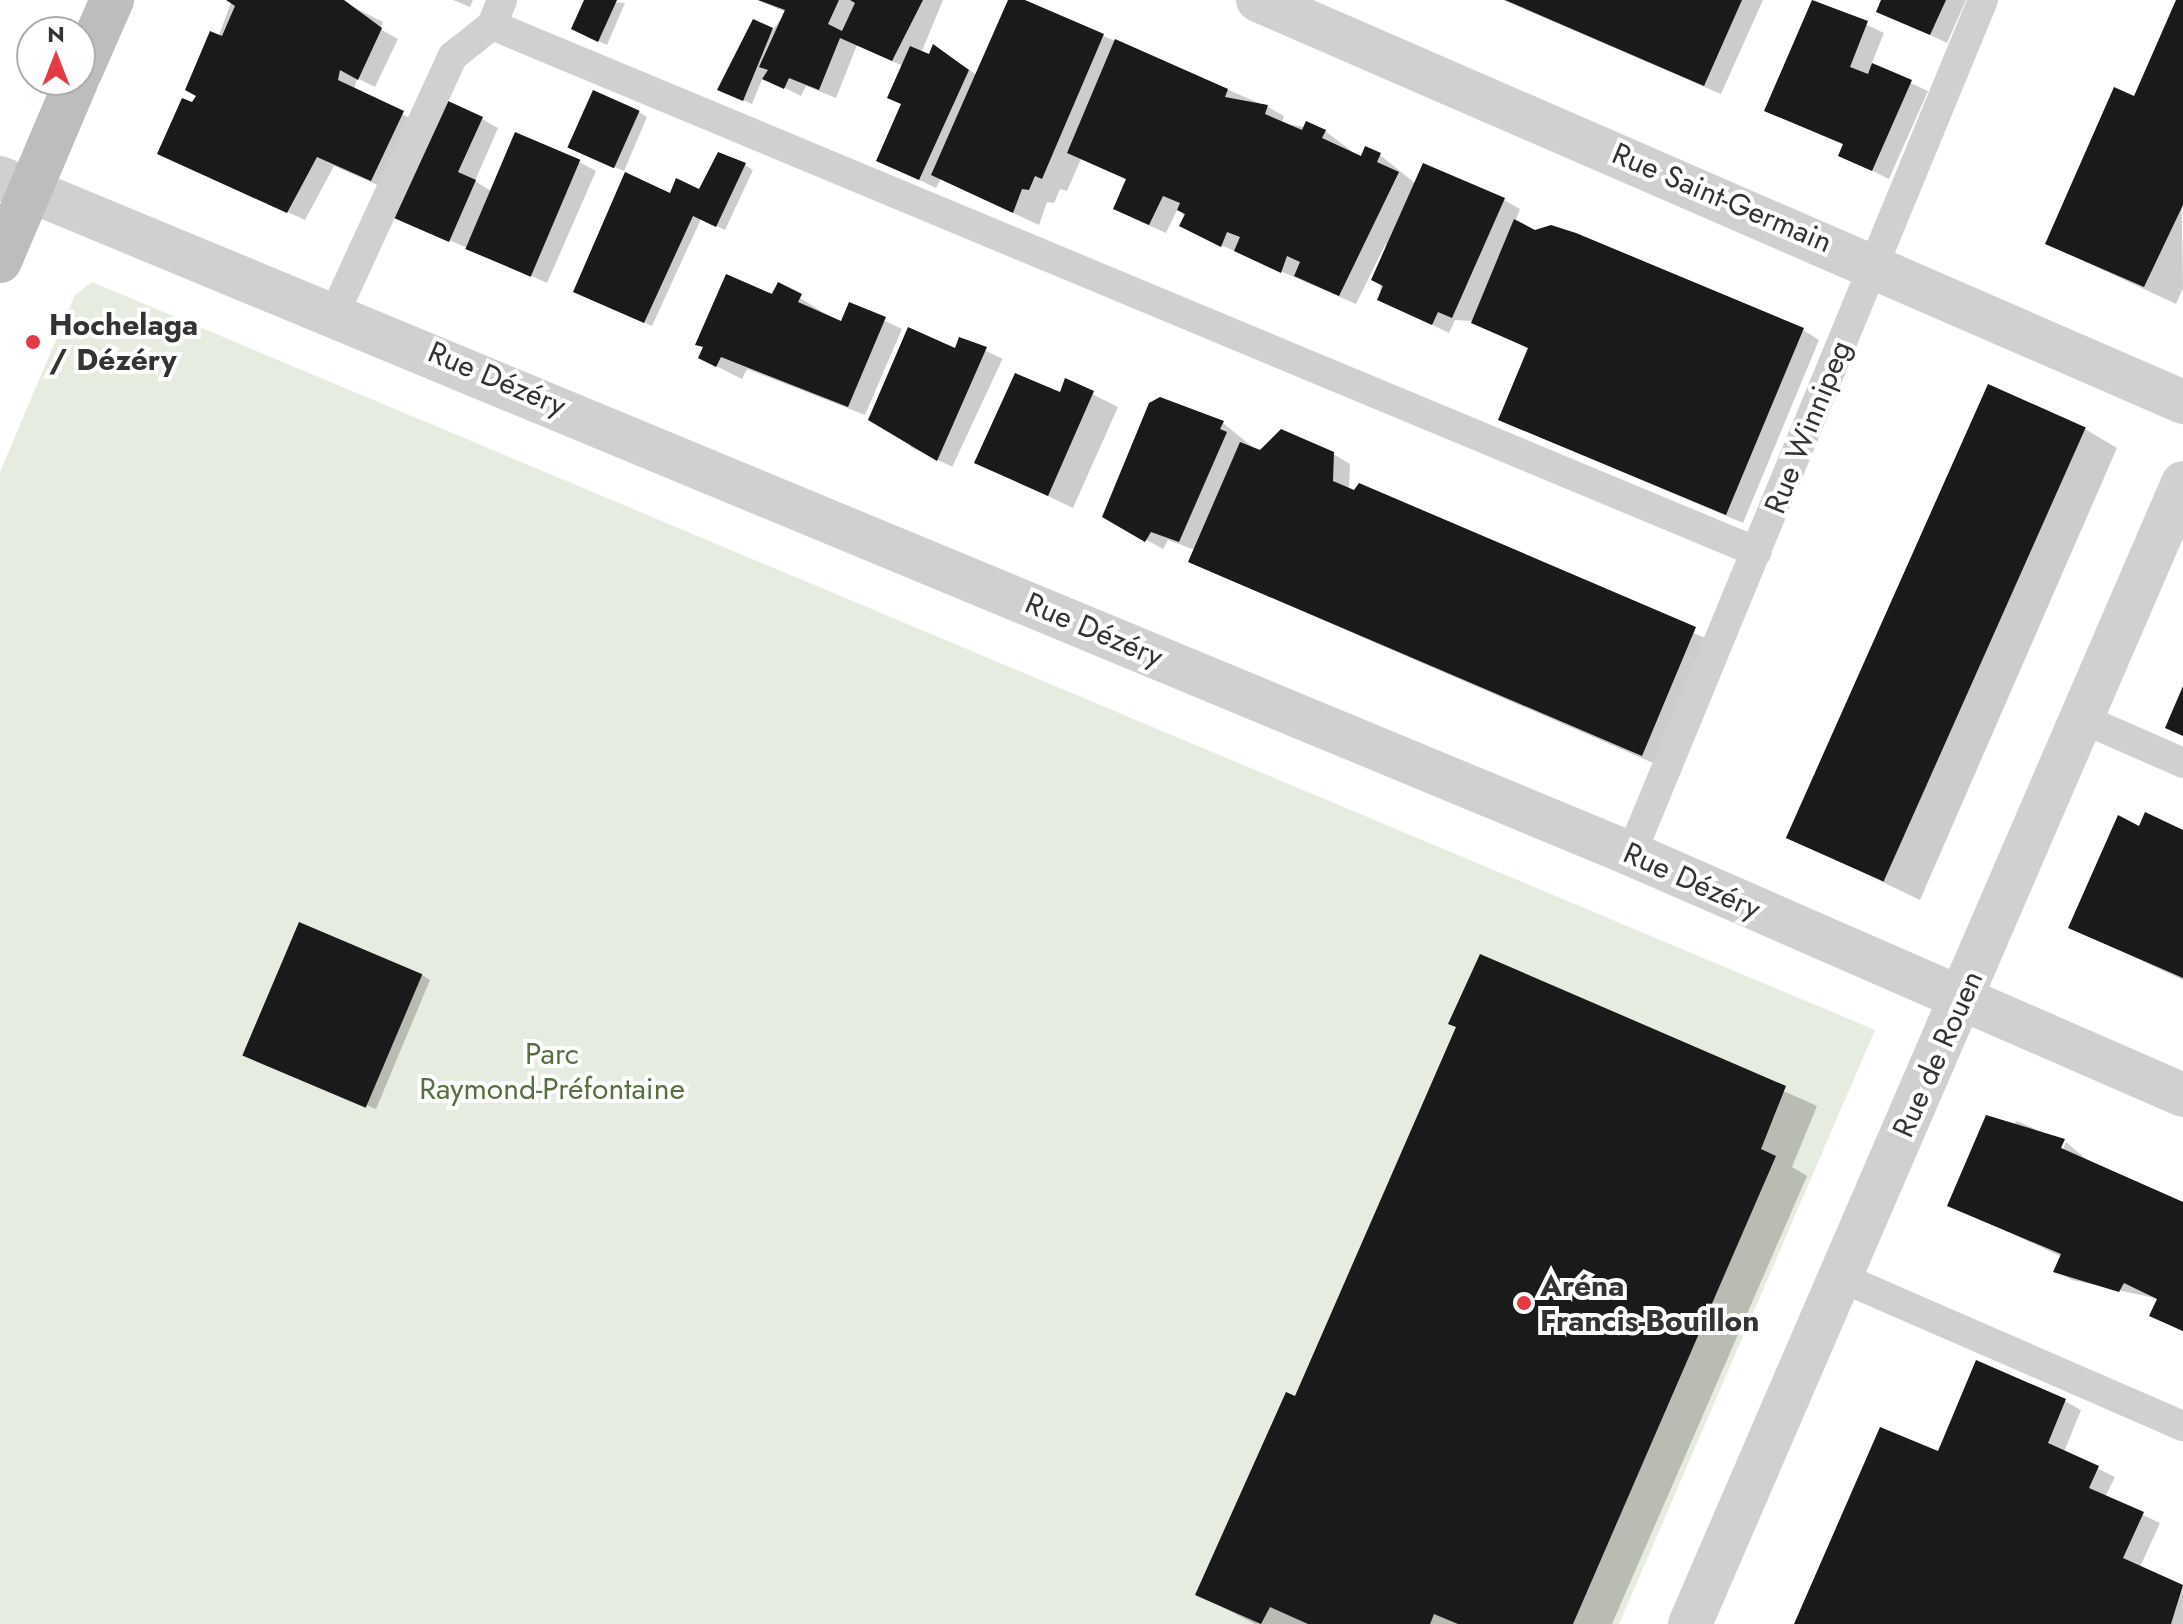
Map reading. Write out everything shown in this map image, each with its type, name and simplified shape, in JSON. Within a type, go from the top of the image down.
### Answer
[{"type":"street","points":[[96,36],[112,0]]},
{"type":"street","name":"Rue Saint-Germain","points":[[1258,0],[1875,264],[2183,402]]},
{"type":"street","points":[[0,261],[15,184],[67,96]]},
{"type":"street","name":"Rue Dézéry","points":[[15,184],[335,312],[1631,854],[2183,1095]]},
{"type":"street","name":"Rue de Rouen","points":[[1690,1624],[2183,483]]},
{"type":"lane","name":"Rue Winnipeg","points":[[1631,854],[1983,0]]},
{"type":"lane","points":[[335,312],[453,56],[497,12],[1757,552]]},
{"type":"lane","points":[[2083,719],[2183,763]]},
{"type":"lane","points":[[1840,1277],[2183,1426]]},
{"type":"green space","name":"Parc Raymond-Préfontaine","points":[[92,282],[1875,1030],[1619,1624],[0,1624],[0,472],[75,295]]},
{"type":"building","points":[[226,0],[344,0],[382,28],[358,80],[340,70],[338,80],[404,111],[371,181],[317,157],[287,213],[157,154],[182,98],[192,102],[196,96],[185,90],[210,31],[222,36],[235,6]]},
{"type":"building","points":[[584,0],[617,0],[598,42],[571,29]]},
{"type":"building","points":[[758,0],[839,0],[828,24],[842,31],[855,3],[850,0],[923,0],[892,61],[840,38],[819,90],[789,78],[784,89],[762,79],[768,70],[759,67],[785,10]]},
{"type":"building","points":[[1008,0],[1025,0],[1104,34],[1042,179],[1035,176],[1029,190],[1022,189],[1013,213],[931,175]]},
{"type":"building","points":[[1505,0],[1742,0],[1704,86]]},
{"type":"building","points":[[1812,0],[1868,21],[1850,67],[1868,74],[1872,63],[1912,80],[1872,171],[1838,156],[1843,144],[1764,111]]},
{"type":"building","points":[[1881,0],[1946,0],[1930,35],[1876,12]]},
{"type":"building","points":[[2176,0],[2183,0],[2183,205],[2144,287],[2045,244],[2114,87],[2134,96]]},
{"type":"building","points":[[753,19],[773,28],[743,101],[717,90]]},
{"type":"building","points":[[1115,39],[1228,89],[1225,97],[1268,105],[1265,114],[1302,130],[1306,121],[1326,130],[1322,138],[1361,156],[1365,146],[1381,153],[1377,162],[1399,172],[1339,296],[1294,276],[1300,262],[1287,256],[1281,273],[1234,251],[1240,237],[1227,232],[1221,247],[1179,226],[1185,214],[1177,210],[1180,203],[1163,196],[1149,225],[1113,209],[1126,179],[1067,153]]},
{"type":"building","points":[[933,44],[969,70],[919,180],[876,161],[901,104],[887,98],[910,46],[929,54]]},
{"type":"building","points":[[593,90],[640,111],[614,168],[567,148]]},
{"type":"building","points":[[446,100],[483,117],[458,172],[476,180],[449,242],[394,218]]},
{"type":"building","points":[[515,132],[580,160],[531,277],[465,249]]},
{"type":"building","points":[[718,152],[746,163],[716,227],[693,216],[644,323],[573,292],[625,172],[670,193],[676,178],[699,189]]},
{"type":"building","points":[[1423,163],[1505,198],[1452,318],[1438,312],[1432,325],[1377,300],[1383,286],[1371,280]]},
{"type":"building","points":[[1514,219],[1535,230],[1551,225],[1576,233],[1804,328],[1726,515],[1498,420],[1528,348],[1471,323]]},
{"type":"building","points":[[726,274],[772,294],[778,282],[802,294],[798,302],[841,321],[849,302],[886,317],[848,407],[721,357],[716,367],[698,358],[703,347],[695,345]]},
{"type":"building","points":[[908,327],[955,348],[959,337],[987,347],[937,461],[868,420]]},
{"type":"building","points":[[1015,373],[1060,392],[1065,378],[1094,391],[1048,496],[974,463]]},
{"type":"building","points":[[1988,384],[2086,428],[1884,882],[1786,838]]},
{"type":"building","points":[[1160,397],[1224,421],[1220,429],[1227,432],[1179,542],[1151,532],[1145,542],[1102,517],[1149,403]]},
{"type":"building","points":[[1281,429],[1334,452],[1333,481],[1354,490],[1359,483],[1696,627],[1642,756],[1188,562],[1240,442],[1260,450]]},
{"type":"building","points":[[2183,686],[2183,736],[2165,728]]},
{"type":"building","points":[[2145,812],[2183,830],[2183,978],[2068,928],[2118,815],[2139,826]]},
{"type":"building","points":[[299,922],[422,974],[366,1108],[242,1055]]},
{"type":"building","name":"Aréna Francis-Bouillon","points":[[1480,954],[1786,1086],[1761,1149],[1776,1156],[1573,1624],[1458,1624],[1434,1614],[1430,1624],[1308,1624],[1270,1607],[1261,1624],[1195,1595],[1286,1392],[1295,1396],[1456,1027],[1448,1024]]},
{"type":"building","points":[[1986,1115],[2065,1139],[2061,1148],[2183,1202],[2183,1331],[2149,1316],[2157,1299],[2124,1283],[2119,1292],[2053,1272],[2061,1254],[1947,1206]]},
{"type":"building","points":[[1976,1360],[2066,1399],[2048,1443],[2099,1466],[2089,1488],[2144,1512],[2123,1558],[2183,1585],[2171,1624],[1794,1624],[1880,1427],[1938,1451]]},
{"type":"place","name":"Hochelaga / Dézéry","points":[[33,342]]},
{"type":"place","name":"Aréna Francis-Bouillon","points":[[1524,1303]]}]
